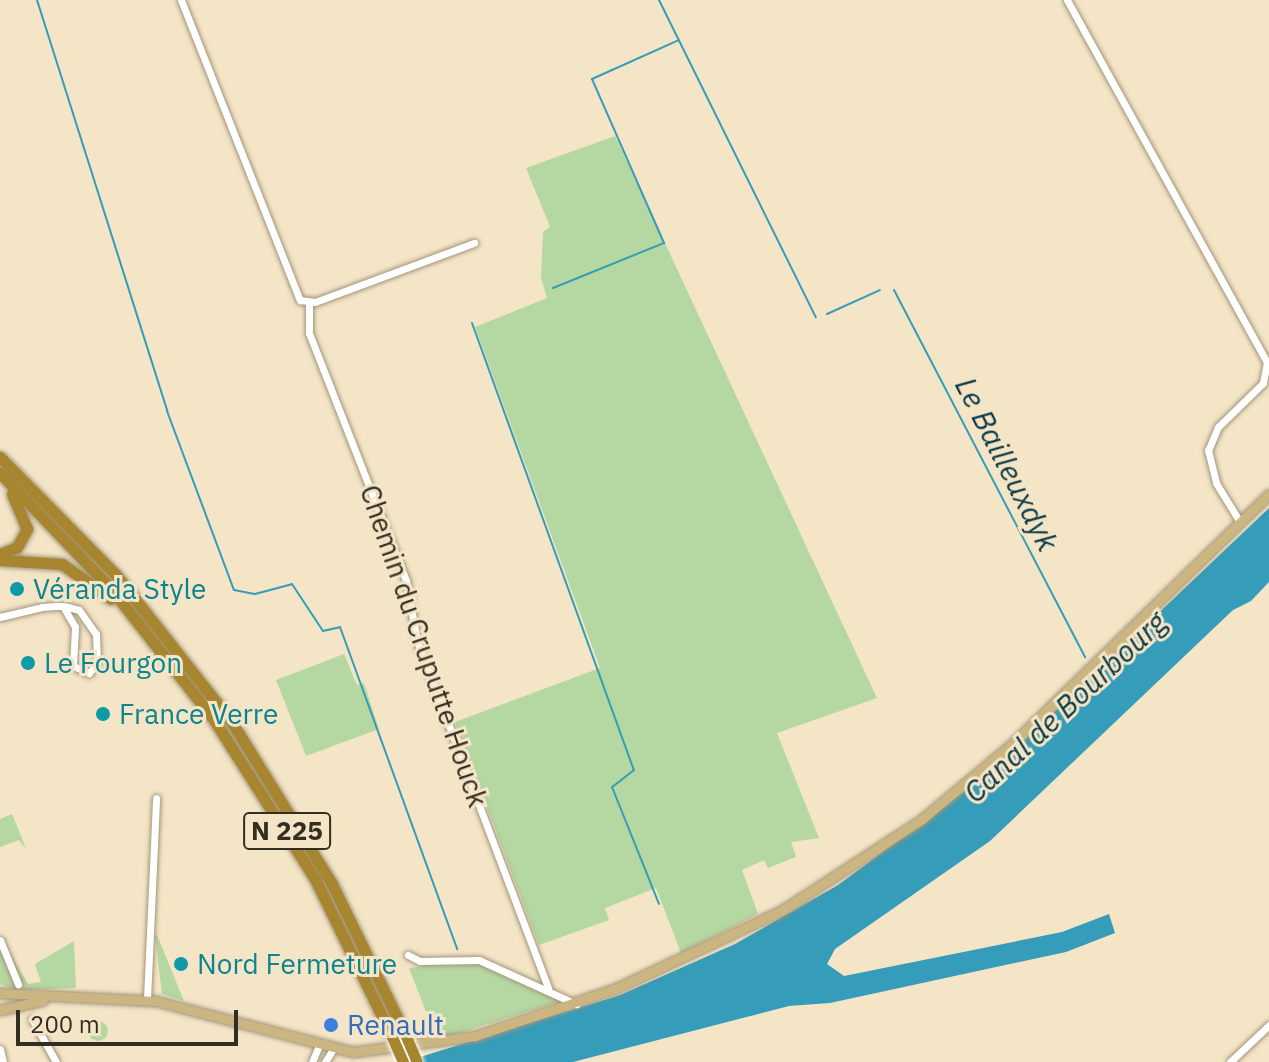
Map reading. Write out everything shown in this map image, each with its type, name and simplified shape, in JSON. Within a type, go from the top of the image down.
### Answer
[{"type":"highway","name":"N 225","points":[[0,457],[116,575],[231,721],[332,884],[417,1062]]},
{"type":"highway","name":"N 225","points":[[0,473],[178,671],[294,843],[403,1062]]},
{"type":"highway","points":[[0,481],[27,524],[19,545],[0,554]]},
{"type":"highway","points":[[0,560],[43,560],[79,572],[178,671]]},
{"type":"main road","points":[[126,997],[41,1000],[0,1009],[0,995],[126,997],[147,999],[332,1051],[463,1039],[573,1005],[744,931],[913,826],[1001,754],[1269,494]]},
{"type":"street","points":[[181,0],[290,286],[309,303],[474,243]]},
{"type":"street","points":[[1067,0],[1267,362],[1263,383],[1209,445],[1212,473],[1240,522]]},
{"type":"street","name":"Chemin du Cruputte Houck","points":[[309,303],[308,329],[408,586],[417,641],[548,988]]},
{"type":"street","points":[[0,617],[63,606],[82,612],[93,626],[92,672],[73,666],[75,627],[63,606]]},
{"type":"street","points":[[147,999],[156,798]]},
{"type":"street","points":[[0,940],[18,984]]},
{"type":"street","points":[[408,955],[420,961],[472,958],[548,988],[573,1005]]},
{"type":"street","points":[[32,1019],[56,1062]]},
{"type":"street","points":[[1230,1062],[1269,1025]]},
{"type":"street","points":[[312,1062],[318,1048]]},
{"type":"street","points":[[0,1049],[3,1062]]},
{"type":"street","points":[[325,1062],[332,1051]]},
{"type":"green space","points":[[615,136],[877,698],[777,733],[819,838],[791,842],[796,857],[768,868],[764,860],[742,870],[758,914],[681,953],[656,888],[605,908],[609,920],[539,945],[455,722],[600,668],[475,327],[547,298],[541,278],[543,232],[550,227],[526,168]]},
{"type":"green space","points":[[344,654],[357,685],[364,683],[379,729],[306,756],[276,680]]},
{"type":"green space","points":[[12,814],[26,849],[19,840],[0,847],[0,819]]},
{"type":"green space","points":[[157,935],[184,1001],[162,994]]},
{"type":"green space","points":[[74,941],[76,988],[24,990],[8,950],[28,984],[41,982],[35,964]]},
{"type":"green space","points":[[0,951],[18,991],[0,984]]},
{"type":"green space","points":[[469,959],[564,1000],[444,1038],[433,1030],[409,968]]},
{"type":"green space","points":[[98,1021],[105,1024],[108,1031],[105,1038],[98,1041],[91,1038],[88,1031],[91,1024]]},
{"type":"water","name":"Canal de Bourbourg","points":[[1269,508],[1269,582],[1251,601],[1233,610],[990,841],[835,949],[827,964],[844,976],[1062,932],[1109,914],[1115,933],[1066,952],[830,1003],[789,1006],[573,1062],[404,1062],[620,995],[735,944],[838,885],[992,771]]},
{"type":"waterway","points":[[37,0],[167,411],[234,590],[255,594],[292,584],[323,631],[340,627],[457,949]]},
{"type":"waterway","name":"Le Bailleuxdyk","points":[[659,0],[816,317]]},
{"type":"waterway","points":[[553,288],[664,243],[592,79],[679,40]]},
{"type":"waterway","name":"Le Bailleuxdyk","points":[[827,314],[880,290]]},
{"type":"waterway","name":"Le Bailleuxdyk","points":[[894,290],[1085,657]]},
{"type":"waterway","points":[[472,323],[634,770],[612,787],[659,904]]},
{"type":"place","name":"Véranda Style","points":[[17,589]]},
{"type":"place","name":"Le Fourgon","points":[[28,663]]},
{"type":"place","name":"France Verre","points":[[103,714]]},
{"type":"place","name":"Nord Fermeture","points":[[181,964]]},
{"type":"place","name":"Renault","points":[[331,1025]]}]
